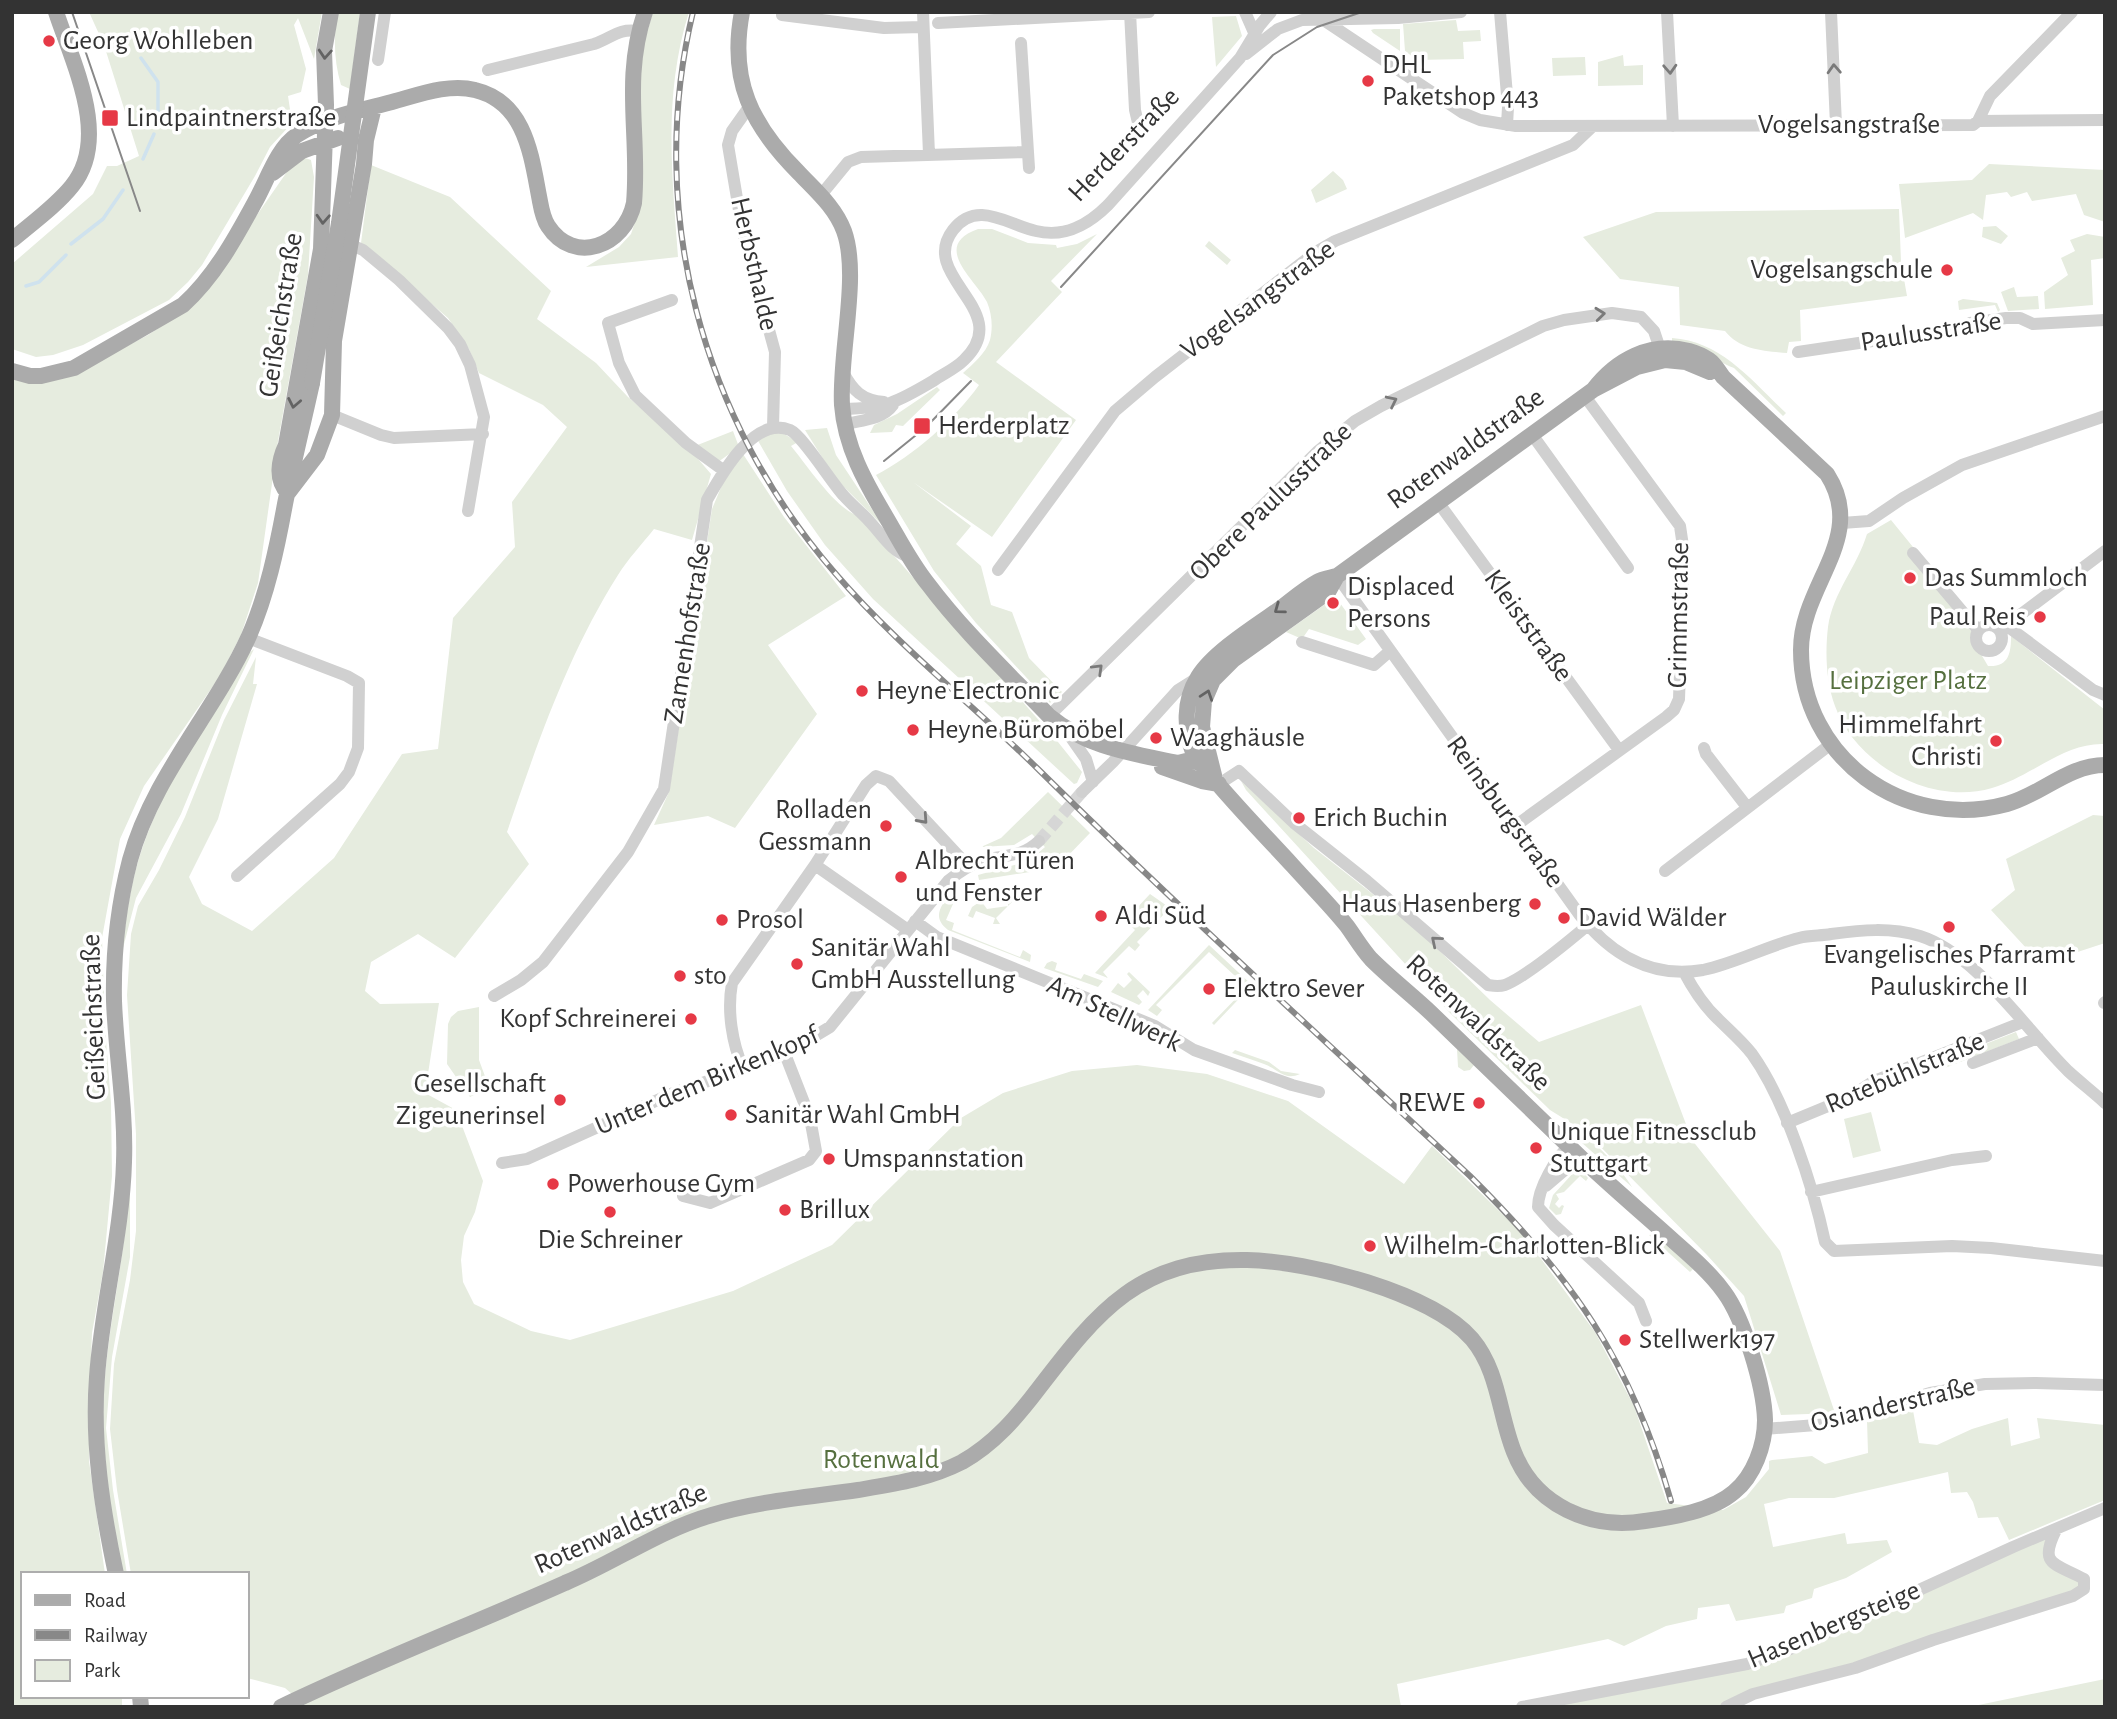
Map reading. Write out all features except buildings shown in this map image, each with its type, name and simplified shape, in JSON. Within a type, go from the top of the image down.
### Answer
[{"type":"main road","points":[[12,240],[71,188],[85,164],[89,148],[88,116],[56,12]]},
{"type":"main road","name":"Geißeichstraße","points":[[288,493],[281,484],[279,473],[317,277],[331,140],[336,119],[326,95],[324,51],[331,12]]},
{"type":"main road","name":"Geißeichstraße","points":[[116,1572],[101,1491],[96,1409],[100,1342],[115,1258],[124,1176],[123,1118],[114,1002],[117,923],[130,859],[153,800],[248,638],[268,579],[312,383],[337,236],[368,12]]},
{"type":"main road","points":[[12,371],[30,376],[56,374],[74,368],[166,316],[198,292],[215,270],[289,142],[298,135],[336,119],[437,90],[474,89],[495,99],[515,116],[528,141],[541,209],[549,227],[567,243],[587,247],[606,244],[624,230],[634,203],[632,72],[638,31],[645,12]]},
{"type":"main road","points":[[742,12],[738,66],[749,107],[764,134],[821,195],[839,219],[848,248],[849,272],[842,370],[844,416],[853,453],[863,476],[909,557],[945,606],[1049,716],[1065,729],[1094,743],[1178,763],[1195,760],[1203,738]]},
{"type":"main road","name":"Geißeichstraße","points":[[288,493],[317,455],[332,415],[334,341],[366,140],[374,107]]},
{"type":"main road","points":[[336,119],[356,122],[366,140]]},
{"type":"main road","points":[[268,177],[302,150],[331,140],[347,148],[361,180]]},
{"type":"main road","points":[[12,361],[44,367],[97,353]]},
{"type":"main road","name":"Rotenwaldstraße","points":[[1217,781],[1203,738],[1204,701],[1213,680],[1252,638],[1319,580],[1337,576],[1588,393],[1662,353],[1723,377],[1828,474],[1838,492],[1842,523],[1804,620],[1801,641],[1802,672],[1809,699],[1831,744],[1858,773],[1886,792],[1909,803],[1944,809],[1975,810],[2007,804],[2083,768],[2105,765]]},
{"type":"main road","points":[[305,414],[316,416],[325,413],[334,389]]},
{"type":"main road","name":"Rotenwaldstraße","points":[[281,1707],[575,1579],[682,1525],[707,1516],[736,1508],[899,1483],[940,1472],[981,1450],[1011,1423],[1085,1329],[1110,1305],[1139,1285],[1189,1266],[1243,1260],[1291,1264],[1354,1279],[1435,1311],[1464,1331],[1486,1360],[1513,1450],[1526,1475],[1542,1493],[1560,1507],[1594,1521],[1618,1524],[1651,1521],[1700,1509],[1723,1500],[1742,1485],[1754,1468],[1764,1429],[1763,1405],[1738,1317],[1724,1291],[1704,1269],[1375,963],[1347,927],[1217,781],[1195,760],[1186,729],[1191,693],[1197,678],[1216,656],[1252,638]]},
{"type":"main road","points":[[1149,757],[1164,768],[1217,781]]},
{"type":"street","points":[[378,60],[385,12]]},
{"type":"street","points":[[923,12],[929,154]]},
{"type":"street","points":[[938,23],[1149,12]]},
{"type":"street","points":[[1245,12],[1258,38]]},
{"type":"street","points":[[1258,38],[1271,12]]},
{"type":"street","points":[[1258,38],[1291,22],[1461,12]]},
{"type":"street","points":[[1500,12],[1508,107],[1507,125]]},
{"type":"street","points":[[1667,12],[1673,126]]},
{"type":"street","points":[[1831,12],[1836,125]]},
{"type":"street","points":[[1978,121],[1990,96],[2072,12]]},
{"type":"street","points":[[1130,13],[1135,110],[1139,127]]},
{"type":"street","points":[[782,15],[884,28],[922,27]]},
{"type":"street","name":"Vogelsangstraße","points":[[1322,19],[1463,113],[1480,120],[1507,125],[1973,125],[1978,121],[2105,120]]},
{"type":"street","points":[[1357,42],[1365,19]]},
{"type":"street","points":[[488,70],[594,44],[621,30],[638,31]]},
{"type":"street","name":"Herderstraße","points":[[844,416],[877,417],[887,412],[895,402],[959,365],[975,345],[978,324],[976,313],[971,300],[951,275],[947,265],[946,245],[955,227],[970,217],[979,215],[999,217],[1019,226],[1051,233],[1071,230],[1092,220],[1258,38]]},
{"type":"street","points":[[1021,43],[1029,168]]},
{"type":"street","name":"Herbsthalde","points":[[749,107],[732,131],[728,145],[743,234],[775,352],[773,427]]},
{"type":"street","name":"Vogelsangstraße","points":[[998,570],[1115,411],[1316,252],[1335,241],[1573,145],[1592,127]]},
{"type":"street","points":[[821,195],[848,162],[861,157],[1028,152]]},
{"type":"street","name":"Geißeichstraße","points":[[351,245],[363,250],[406,286],[448,328],[460,344],[470,365],[484,417],[477,497],[468,511]]},
{"type":"street","points":[[672,300],[608,323],[619,363],[635,395],[686,443],[723,470]]},
{"type":"street","name":"Obere Paulusstraße","points":[[1049,716],[1317,452],[1355,421],[1543,326],[1564,320],[1612,313],[1641,317],[1651,325],[1662,353]]},
{"type":"street","name":"Paulusstraße","points":[[1798,352],[1960,328],[1970,323],[2006,318],[2020,318],[2033,324],[2105,320]]},
{"type":"street","points":[[842,370],[856,392],[863,397],[895,402]]},
{"type":"street","name":"Grimmstraße","points":[[1514,826],[1666,717],[1674,710],[1679,699],[1684,553],[1680,526],[1588,393]]},
{"type":"street","points":[[332,415],[394,438],[483,434]]},
{"type":"street","points":[[1842,523],[1868,521],[1903,498],[1962,466],[2105,416]]},
{"type":"street","points":[[773,427],[790,430],[797,435],[843,495],[895,552],[909,557]]},
{"type":"street","name":"Zamenhofstraße","points":[[494,996],[521,980],[543,962],[628,852],[664,789],[707,500],[723,470],[736,454],[762,431],[773,427]]},
{"type":"street","points":[[1531,433],[1628,568]]},
{"type":"street","name":"Kleiststraße","points":[[1438,502],[1619,750]]},
{"type":"street","points":[[2105,551],[2004,628],[1998,648],[1986,651],[1978,647],[1975,635],[1982,626],[1992,624],[2004,628],[2093,690],[2105,695]]},
{"type":"street","points":[[1913,553],[1978,629]]},
{"type":"street","name":"Reinsburgstraße","points":[[1337,576],[1514,826],[1588,925],[1613,950],[1631,960],[1658,969],[1684,972],[1704,970],[1800,938],[1851,930],[1899,931],[1920,936],[1955,954],[1975,970],[2067,1070],[2105,1102]]},
{"type":"street","points":[[237,876],[340,784],[355,761],[360,733],[359,683],[248,638]]},
{"type":"street","points":[[1303,642],[1374,665],[1390,650]]},
{"type":"street","name":"Rotenwaldstraße","points":[[1124,750],[1178,690],[1197,678]]},
{"type":"street","points":[[1065,729],[1086,760],[1093,782]]},
{"type":"street","points":[[1665,871],[1831,744]]},
{"type":"street","points":[[1704,748],[1746,807]]},
{"type":"street","points":[[1082,792],[1124,750]]},
{"type":"street","points":[[1217,781],[1239,771],[1294,823],[1367,881],[1488,985],[1498,987],[1508,984],[1588,925]]},
{"type":"street","points":[[743,1068],[736,1051],[730,1010],[732,984],[815,865],[866,785],[876,776],[889,781],[968,866]]},
{"type":"street","name":"Unter dem Birkenkopf","points":[[502,1163],[527,1159],[671,1094],[785,1054],[830,1027],[948,881],[968,866],[1028,851],[1039,841]]},
{"type":"street","name":"Am Stellwerk","points":[[815,865],[912,926],[1155,1026],[1194,1050],[1292,1085],[1320,1092]]},
{"type":"street","points":[[1684,972],[1708,1008],[1750,1051],[1760,1067],[1787,1123],[1825,1242],[1834,1251],[1952,1246],[2105,1261]]},
{"type":"street","name":"Rotebühlstraße","points":[[1787,1123],[1850,1097],[1874,1081],[2023,1022]]},
{"type":"street","points":[[1973,1063],[2038,1038]]},
{"type":"street","points":[[683,1196],[710,1203],[809,1160],[816,1151],[810,1118],[785,1054]]},
{"type":"street","points":[[1575,1151],[1539,1194],[1538,1207],[1639,1303],[1646,1321]]},
{"type":"street","points":[[1811,1192],[1952,1160],[1986,1156]]},
{"type":"street","name":"Osianderstraße","points":[[1764,1429],[1829,1424],[1930,1393],[1985,1384],[2036,1382],[2105,1385]]},
{"type":"street","name":"Hasenbergsteige","points":[[1521,1707],[1747,1664],[1790,1649],[2105,1508]]},
{"type":"street","name":"Hasenbergsteige","points":[[1726,1707],[1753,1694],[1855,1668],[1933,1640],[2073,1596],[2084,1589],[2084,1579],[2052,1562],[2047,1555],[2047,1548],[2056,1530]]},
{"type":"green space","points":[[89,12],[322,12],[314,59],[298,18],[294,25],[306,69],[301,92],[288,96],[292,123],[270,147],[202,265],[188,282],[169,300],[83,345],[53,355],[36,357],[12,349],[12,264],[93,194],[107,166],[117,166],[139,156],[104,45]]},
{"type":"green space","points":[[338,12],[360,12],[350,89],[341,85],[337,67],[335,39]]},
{"type":"green space","points":[[653,12],[689,12],[675,73],[673,104],[672,165],[678,257],[586,267],[619,247],[631,234],[642,201],[638,63]]},
{"type":"green space","points":[[1236,16],[1242,36],[1216,67],[1212,17]]},
{"type":"green space","points":[[1456,20],[1458,31],[1480,30],[1481,41],[1463,42],[1464,59],[1417,60],[1405,51],[1403,24]]},
{"type":"green space","points":[[1400,29],[1400,51],[1373,33],[1371,30]]},
{"type":"green space","points":[[1623,55],[1624,66],[1643,65],[1643,85],[1598,86],[1598,62]]},
{"type":"green space","points":[[1585,57],[1586,75],[1553,76],[1552,58]]},
{"type":"green space","points":[[305,158],[311,160],[314,177],[308,275],[278,441],[258,583],[241,635],[220,676],[144,786],[120,839],[102,938],[112,1176],[103,1272],[92,1333],[89,1461],[105,1572],[21,1572],[21,1698],[122,1698],[122,1707],[12,1707],[12,377],[87,367],[148,335],[195,304],[291,166]]},
{"type":"green space","points":[[1989,164],[2105,170],[2105,222],[2084,215],[2076,194],[2032,201],[2027,192],[2011,197],[2007,192],[1986,195],[1983,220],[1973,213],[1905,238],[1899,184],[1972,180]]},
{"type":"green space","name":"Rotenwald","points":[[371,165],[450,197],[551,291],[537,319],[596,363],[628,397],[693,453],[711,474],[692,540],[654,529],[618,575],[569,668],[542,733],[507,832],[529,864],[455,958],[418,934],[371,962],[365,991],[380,1004],[439,1003],[425,1093],[456,1110],[483,1181],[475,1212],[464,1236],[461,1260],[463,1282],[474,1304],[531,1331],[570,1340],[733,1291],[832,1245],[961,1118],[1003,1093],[1072,1071],[1137,1065],[1207,1074],[1288,1101],[1404,1184],[1432,1146],[1522,1233],[1595,1332],[1634,1406],[1667,1503],[1723,1510],[1746,1497],[1769,1469],[1769,1461],[1812,1456],[1825,1464],[1868,1453],[1867,1420],[1912,1405],[1919,1443],[1937,1445],[1972,1429],[2008,1418],[2011,1446],[2040,1438],[2037,1418],[2105,1425],[2105,1500],[2009,1540],[1998,1517],[1978,1518],[1967,1492],[1951,1493],[1948,1472],[1834,1498],[1789,1498],[1764,1504],[1773,1547],[1845,1533],[1847,1544],[1887,1540],[1892,1552],[1846,1578],[1814,1589],[1812,1598],[1786,1606],[1784,1613],[1736,1621],[1729,1604],[1698,1608],[1697,1619],[1666,1626],[1624,1646],[1608,1639],[1397,1684],[1401,1707],[307,1707],[285,1688],[248,1678],[248,1572],[131,1572],[117,1490],[110,1429],[114,1364],[136,1231],[136,1134],[127,995],[131,934],[138,906],[185,817],[224,720],[256,657],[253,684],[257,684],[218,819],[189,877],[202,904],[252,931],[334,858],[402,754],[438,749],[453,618],[515,547],[512,502],[567,427],[543,405],[479,373],[469,349],[448,318],[361,243]]},
{"type":"green space","points":[[1333,171],[1343,180],[1347,189],[1316,203],[1311,190]]},
{"type":"green space","points":[[1899,209],[1901,262],[1907,296],[1800,310],[1801,341],[1789,342],[1787,353],[1745,346],[1725,331],[1680,325],[1679,287],[1620,279],[1583,237],[1656,212]]},
{"type":"green space","points":[[1996,226],[2008,236],[2001,244],[1982,237],[1983,227]]},
{"type":"green space","points":[[978,229],[992,229],[1028,243],[1056,245],[1057,248],[1077,244],[1097,234],[1051,281],[1062,292],[996,362],[1076,420],[992,537],[913,482],[971,526],[956,544],[981,566],[991,605],[1012,612],[1029,658],[1062,692],[1050,703],[976,623],[934,571],[876,475],[932,436],[958,411],[979,385],[963,373],[988,345],[992,331],[991,316],[987,302],[960,264],[957,254],[958,244],[964,236]]},
{"type":"green space","points":[[2087,234],[2105,237],[2105,258],[2091,260],[2093,305],[2045,309],[2044,292],[2068,275],[2061,258],[2075,251],[2070,240]]},
{"type":"green space","points":[[1209,241],[1231,260],[1227,265],[1205,246]]},
{"type":"green space","points":[[2014,287],[2017,297],[2038,296],[2039,309],[2008,311],[2001,292]]},
{"type":"green space","points":[[1963,299],[1997,303],[2000,310],[1998,312],[1995,305],[1959,310],[1958,301]]},
{"type":"green space","points":[[1672,338],[1706,346],[1721,355],[1748,376],[1786,413],[1783,416],[1734,368],[1700,348],[1672,341]]},
{"type":"green space","points":[[937,387],[940,390],[903,426],[896,425],[892,432],[870,433],[874,425],[897,414]]},
{"type":"green space","points":[[827,428],[836,455],[883,526],[835,478],[805,430]]},
{"type":"green space","points":[[733,431],[739,447],[718,462],[695,446]]},
{"type":"green space","points":[[774,432],[798,442],[791,446],[822,486],[841,505],[859,516],[1058,742],[1082,772],[1077,783],[1074,784],[873,599],[825,545],[787,491],[757,439]]},
{"type":"green space","points":[[743,454],[784,517],[846,596],[768,645],[817,714],[735,828],[708,816],[654,825],[669,792],[712,509],[727,473]]},
{"type":"green space","name":"Leipziger Platz","points":[[1891,520],[1913,547],[1908,554],[1976,637],[1978,649],[1988,666],[2005,661],[2011,636],[2105,710],[2105,744],[2076,748],[2006,783],[1969,792],[1921,786],[1878,763],[1860,746],[1845,727],[1832,696],[1827,667],[1828,627],[1835,602],[1867,534]]},
{"type":"green space","points":[[1331,600],[1340,603],[1366,639],[1358,645],[1309,629],[1302,639],[1286,632]]},
{"type":"green space","points":[[254,649],[222,715],[181,814],[136,898],[122,952],[135,872],[153,820],[191,747]]},
{"type":"green space","points":[[1241,781],[1314,848],[1416,928],[1490,1000],[1539,1042],[1641,1005],[1692,1140],[1780,1251],[1835,1413],[1781,1415],[1744,1296],[1587,1133],[1550,1110],[1450,1013],[1246,790]]},
{"type":"green space","points":[[1048,792],[1090,833],[1061,863],[1056,858],[1042,870],[979,880],[978,875],[1029,861],[1045,847],[1032,834],[1014,845],[981,847],[1001,838]]},
{"type":"green space","points":[[2093,815],[2105,816],[2105,943],[2041,964],[1991,910],[2015,890],[2006,859]]},
{"type":"green space","points":[[951,893],[956,897],[946,920],[954,923],[952,930],[1020,957],[1023,950],[1031,955],[1030,962],[948,930],[940,921],[939,912]]},
{"type":"green space","points":[[1020,894],[1025,898],[1023,900],[1018,896],[1008,906],[1011,895]]},
{"type":"green space","points":[[1150,894],[1170,908],[1137,942],[1140,945],[1135,951],[1129,946],[1103,972],[1108,978],[1095,973],[1135,930],[1131,926],[1141,918],[1135,910]]},
{"type":"green space","points":[[981,901],[987,909],[1008,906],[996,918],[1000,924],[993,924],[995,918],[976,911],[973,918],[968,916],[972,907]]},
{"type":"green space","points":[[1209,945],[1252,985],[1214,1025],[1212,1023],[1247,987],[1209,952],[1156,1005],[1162,1010],[1157,1016],[1148,1010]]},
{"type":"green space","points":[[1052,961],[1057,963],[1055,970],[1081,979],[1084,974],[1103,981],[1098,987],[1044,968]]},
{"type":"green space","points":[[1129,972],[1150,992],[1148,996],[1143,990],[1137,996],[1142,1002],[1139,1005],[1111,992],[1118,983],[1124,988],[1132,980],[1127,974]]},
{"type":"green space","points":[[479,1007],[479,1060],[489,1087],[470,1097],[447,1064],[448,1024],[458,1011]]},
{"type":"green space","points":[[2016,1032],[2019,1039],[1945,1068],[1942,1061]]},
{"type":"green space","points":[[1457,1049],[1474,1065],[1470,1070],[1464,1071],[1458,1067]]},
{"type":"green space","points":[[1235,1050],[1269,1062],[1281,1071],[1300,1074],[1285,1075],[1264,1064],[1232,1053]]},
{"type":"green space","points":[[1871,1112],[1881,1151],[1853,1158],[1844,1119]]},
{"type":"green space","points":[[1568,1126],[1585,1136],[1603,1152],[1632,1187],[1565,1128]]},
{"type":"green space","points":[[1575,1171],[1583,1172],[1588,1178],[1586,1181],[1580,1176],[1564,1192],[1556,1194],[1559,1199],[1555,1204],[1559,1208],[1564,1206],[1561,1214],[1556,1215],[1549,1208],[1553,1195]]},
{"type":"green space","points":[[130,1182],[130,1257],[112,1357],[106,1428],[127,1572],[123,1572],[108,1481],[103,1412],[106,1362]]},
{"type":"green space","points":[[1656,1234],[1693,1269],[1690,1272],[1649,1235]]},
{"type":"green space","points":[[2051,1534],[2044,1555],[2082,1581],[2082,1588],[1721,1707],[1552,1707],[1750,1666]]},
{"type":"green space","points":[[2105,1679],[2105,1707],[1969,1707]]},
{"type":"waterway","points":[[141,58],[158,82],[158,115]]},
{"type":"waterway","points":[[143,159],[154,134]]},
{"type":"waterway","points":[[71,244],[103,219],[123,190]]},
{"type":"waterway","points":[[26,286],[39,282],[66,255]]},
{"type":"tunnel","points":[[1039,841],[1082,792]]},
{"type":"tram line","points":[[72,12],[140,211]]},
{"type":"tram line","points":[[1061,287],[1273,55],[1317,27],[1362,12]]},
{"type":"tram line","points":[[884,461],[926,427],[971,381]]},
{"type":"railway","points":[[693,12],[680,87],[676,162],[682,237],[696,310],[719,381],[750,449],[789,513],[835,573],[883,624],[1470,1176],[1506,1213],[1568,1286],[1617,1363],[1637,1405],[1671,1501]]},
{"type":"place","name":"Georg Wohlleben","points":[[49,41]]},
{"type":"place","name":"DHL Paketshop 443","points":[[1368,81]]},
{"type":"place","name":"Lindpaintnerstraße","points":[[110,118]]},
{"type":"place","name":"Vogelsangschule","points":[[1947,270]]},
{"type":"place","name":"Herderplatz","points":[[922,426]]},
{"type":"place","name":"Das Summloch","points":[[1910,578]]},
{"type":"place","name":"Displaced Persons","points":[[1333,603]]},
{"type":"place","name":"Paul Reis","points":[[2040,617]]},
{"type":"place","name":"Heyne Electronic","points":[[862,691]]},
{"type":"place","name":"Heyne Büromöbel","points":[[913,730]]},
{"type":"place","name":"Waaghäusle","points":[[1156,738]]},
{"type":"place","name":"Himmelfahrt Christi","points":[[1996,741]]},
{"type":"place","name":"Erich Buchin","points":[[1299,818]]},
{"type":"place","name":"Rolladen Gessmann","points":[[886,826]]},
{"type":"place","name":"Albrecht Türen und Fenster","points":[[901,877]]},
{"type":"place","name":"Haus Hasenberg","points":[[1535,904]]},
{"type":"place","name":"Aldi Süd","points":[[1101,916]]},
{"type":"place","name":"David Wälder","points":[[1564,918]]},
{"type":"place","name":"Prosol","points":[[722,920]]},
{"type":"place","name":"Evangelisches Pfarramt Pauluskirche II","points":[[1949,927]]},
{"type":"place","name":"Sanitär Wahl GmbH Ausstellung","points":[[797,964]]},
{"type":"place","name":"sto","points":[[680,976]]},
{"type":"place","name":"Elektro Sever","points":[[1209,989]]},
{"type":"place","name":"Kopf Schreinerei","points":[[691,1019]]},
{"type":"place","name":"Gesellschaft Zigeunerinsel","points":[[560,1100]]},
{"type":"place","name":"REWE","points":[[1479,1103]]},
{"type":"place","name":"Sanitär Wahl GmbH","points":[[731,1115]]},
{"type":"place","name":"Unique Fitnessclub Stuttgart","points":[[1536,1148]]},
{"type":"place","name":"Umspannstation","points":[[829,1159]]},
{"type":"place","name":"Powerhouse Gym","points":[[553,1184]]},
{"type":"place","name":"Brillux","points":[[785,1210]]},
{"type":"place","name":"Die Schreiner","points":[[610,1212]]},
{"type":"place","name":"Wilhelm-Charlotten-Blick","points":[[1370,1246]]},
{"type":"place","name":"Stellwerk197","points":[[1625,1340]]}]
